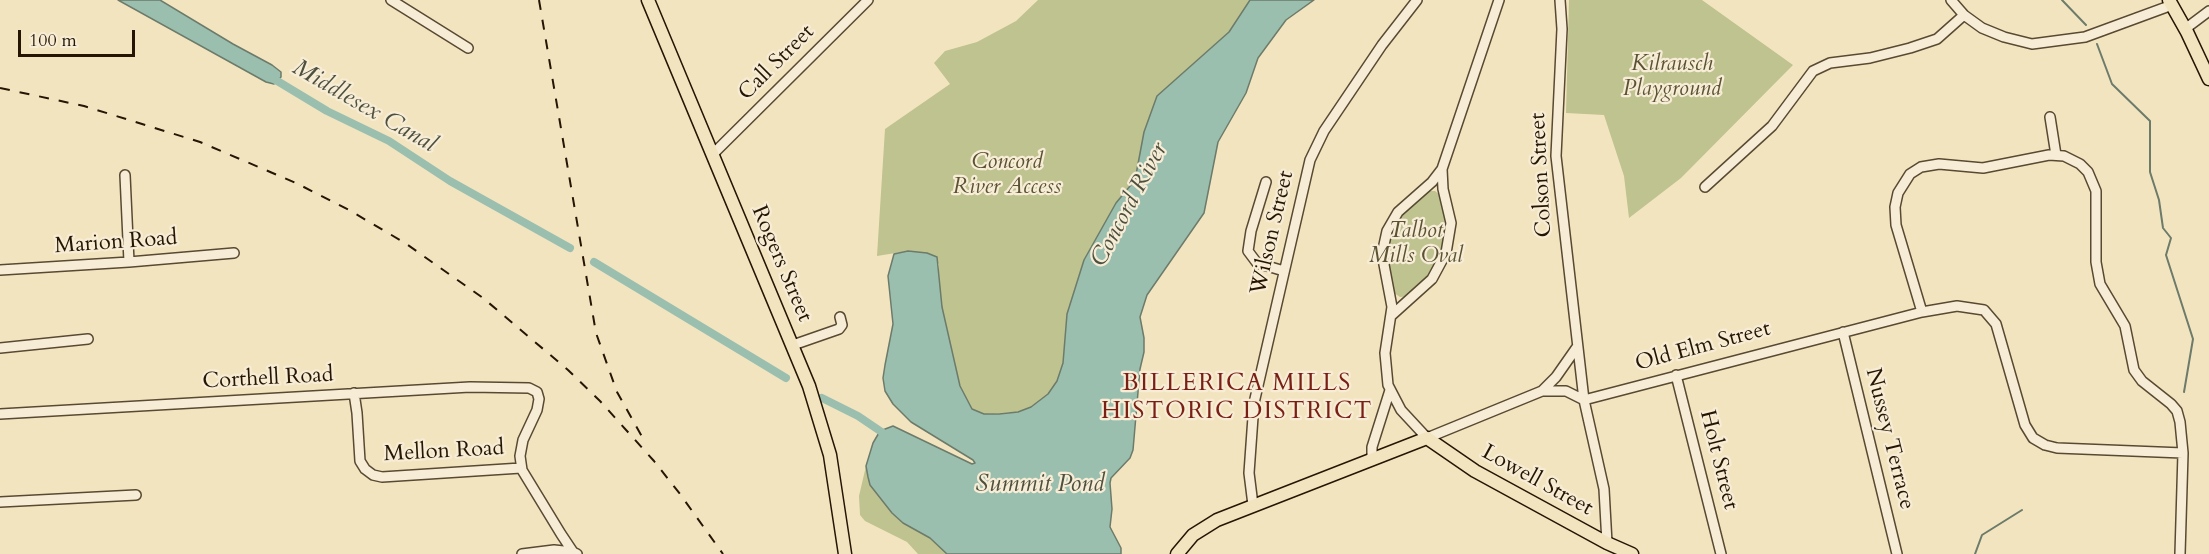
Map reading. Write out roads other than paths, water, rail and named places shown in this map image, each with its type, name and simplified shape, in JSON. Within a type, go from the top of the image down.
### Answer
[{"type":"main road","name":"Rogers Street","points":[[648,0],[809,386],[829,448],[845,554]]},
{"type":"main road","points":[[2170,2],[2186,29],[2209,79]]},
{"type":"main road","points":[[1177,554],[1190,538],[1207,526],[1253,505],[1427,438]]},
{"type":"main road","name":"Lowell Street","points":[[1427,438],[1475,471],[1607,543],[1632,554]]},
{"type":"street","points":[[391,0],[468,48]]},
{"type":"street","name":"Call Street","points":[[713,154],[868,0]]},
{"type":"street","name":"Wilson Street","points":[[1253,505],[1249,473],[1253,410],[1310,160],[1324,131],[1382,45],[1417,0]]},
{"type":"street","points":[[1499,0],[1442,169],[1432,182],[1405,204],[1387,231],[1382,254],[1392,315],[1385,353],[1386,372],[1390,390],[1405,415],[1427,438],[1542,391],[1566,391],[1584,400]]},
{"type":"street","name":"Colson Street","points":[[1560,0],[1562,29],[1556,156],[1584,400],[1603,477],[1607,512],[1607,543]]},
{"type":"street","points":[[1951,0],[1964,15],[1982,28],[2004,37],[2032,44],[2047,44],[2085,37],[2108,30],[2170,2]]},
{"type":"street","points":[[2186,29],[2209,11]]},
{"type":"street","points":[[1705,187],[1772,126],[1813,71],[1830,63],[1870,58],[1937,39],[1964,15]]},
{"type":"street","points":[[2050,117],[2056,155]]},
{"type":"street","points":[[1922,312],[1896,225],[1895,207],[1898,193],[1910,174],[1921,167],[1938,164],[1983,168],[2056,155],[2072,158],[2080,164],[2094,183],[2097,209],[2096,262],[2100,284],[2125,326],[2134,370],[2142,381],[2171,404],[2177,411],[2180,422],[2183,453],[2180,554]]},
{"type":"street","points":[[1392,315],[1432,279],[1446,253],[1451,224],[1443,189],[1442,169]]},
{"type":"street","points":[[125,175],[129,262]]},
{"type":"street","points":[[1266,182],[1251,231],[1248,251],[1257,262],[1284,271]]},
{"type":"street","name":"Marion Road","points":[[0,270],[234,253]]},
{"type":"street","name":"Old Elm Street","points":[[1584,400],[1842,332],[1922,312],[1957,306],[1984,310],[1996,324],[2025,425],[2033,438],[2045,445],[2057,448],[2183,453]]},
{"type":"street","points":[[792,345],[839,329],[842,325],[840,317]]},
{"type":"street","name":"Nussey Terrace","points":[[1842,332],[1897,554]]},
{"type":"street","points":[[0,348],[88,339]]},
{"type":"street","points":[[1542,391],[1556,377],[1577,347]]},
{"type":"street","name":"Holt Street","points":[[1676,375],[1721,554]]},
{"type":"street","name":"Corthell Road","points":[[0,414],[470,387],[522,387],[537,392],[538,405],[523,440],[520,456],[521,468]]},
{"type":"street","points":[[1372,459],[1372,445],[1390,390]]},
{"type":"street","name":"Mellon Road","points":[[354,393],[360,461],[368,472],[382,477],[521,468]]},
{"type":"street","points":[[521,468],[575,553]]},
{"type":"street","points":[[0,502],[136,495]]},
{"type":"street","points":[[522,554],[554,550],[575,553]]},
{"type":"water","name":"Middlesex Canal","points":[[118,0],[160,0],[272,65],[281,72],[281,77],[274,84],[266,82]]},
{"type":"water","points":[[1250,0],[1314,0],[1286,20],[1258,58],[1246,93],[1218,142],[1204,213],[1147,295],[1140,317],[1144,352],[1140,369],[1133,450],[1130,458],[1111,478],[1110,483],[1112,509],[1110,527],[1121,548],[1121,554],[947,554],[930,538],[903,523],[892,513],[870,485],[866,466],[873,443],[880,431],[893,426],[972,464],[975,463],[911,422],[893,404],[885,391],[883,378],[893,324],[888,276],[894,254],[908,251],[927,253],[937,257],[942,307],[960,386],[972,409],[984,414],[999,414],[1018,412],[1031,407],[1048,394],[1057,381],[1063,363],[1067,314],[1084,260],[1116,203],[1135,180],[1144,132],[1157,96],[1229,32]]},
{"type":"waterway","points":[[2062,0],[2086,25]]},
{"type":"waterway","points":[[2097,44],[2112,84],[2150,121],[2150,172],[2159,200],[2163,228],[2171,238],[2166,255],[2193,339],[2184,392]]},
{"type":"waterway","name":"Middlesex Canal","points":[[269,76],[327,111],[389,141],[450,181],[570,248]]},
{"type":"waterway","name":"Middlesex Canal","points":[[594,262],[786,378]]},
{"type":"waterway","name":"Middlesex Canal","points":[[822,398],[858,416],[889,437]]},
{"type":"waterway","points":[[1975,554],[1982,535],[2022,510]]},
{"type":"railway","points":[[539,0],[596,333],[617,392],[645,442]]},
{"type":"railway","points":[[0,88],[84,106],[200,142],[296,183],[349,210],[405,243],[483,298],[568,370],[600,401],[654,461],[723,554]]},
{"type":"district","name":"BILLERICA MILLS HISTORIC DISTRICT","points":[[1237,398]]},
{"type":"park label","name":"Kilrausch Playground","points":[[1672,78]]},
{"type":"park label","name":"Concord River Access","points":[[1007,176]]},
{"type":"park label","name":"Talbot Mills Oval","points":[[1416,244]]},
{"type":"water label","name":"Concord River","points":[[1130,205]]},
{"type":"water label","name":"Summit Pond","points":[[1040,485]]}]
